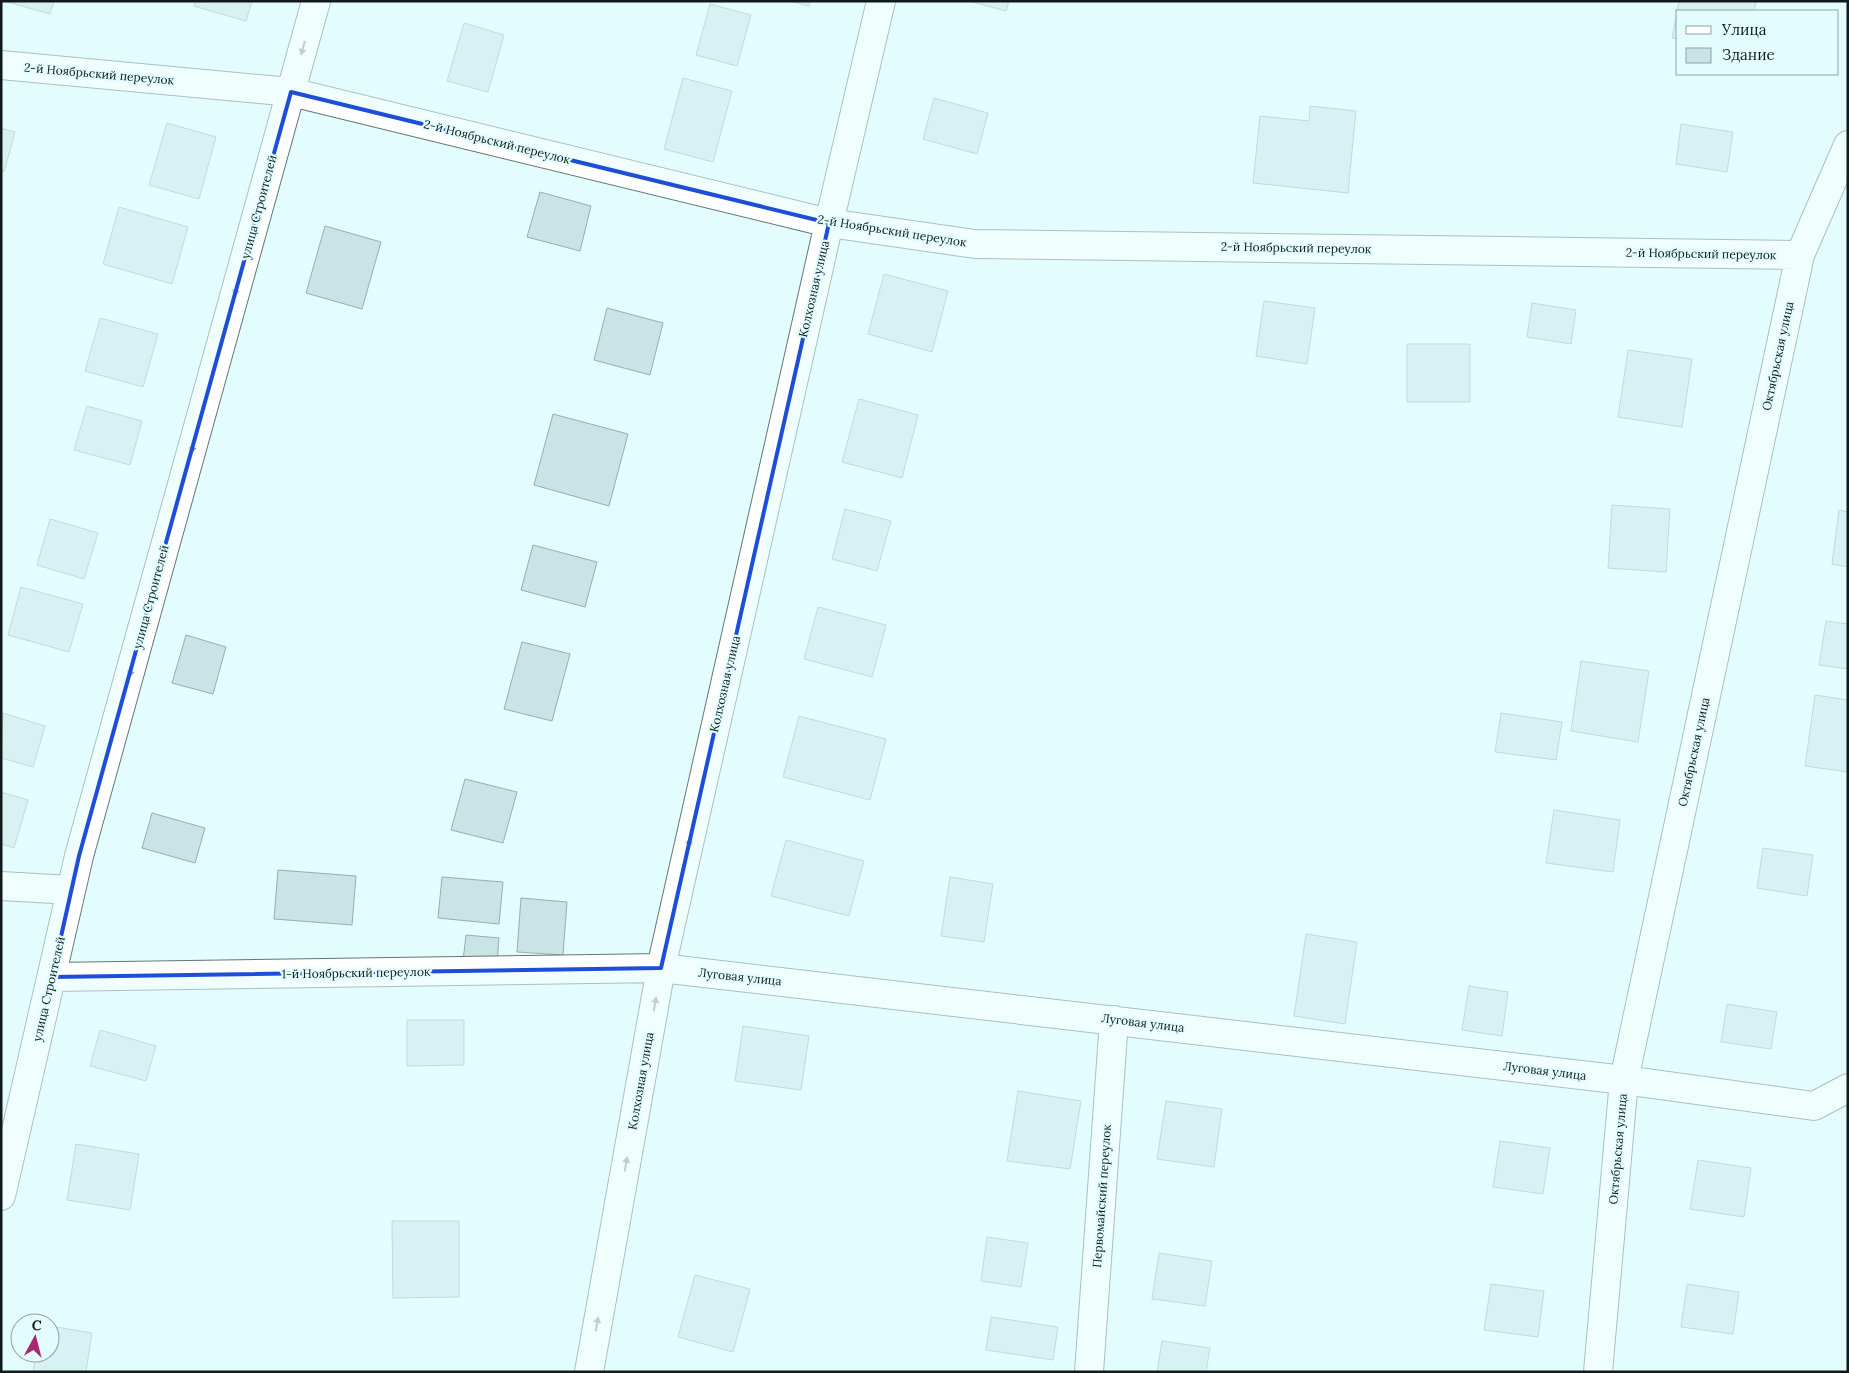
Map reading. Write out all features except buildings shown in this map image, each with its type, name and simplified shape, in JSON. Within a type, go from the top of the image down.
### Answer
[{"type":"street","name":"улица Строителей","points":[[1,1196],[71,890],[316,1]]},
{"type":"street","name":"Колхозная улица","points":[[589,1372],[661,968],[881,1]]},
{"type":"street","name":"2-й Ноябрьский переулок","points":[[1,65],[291,92],[829,223],[975,244],[1800,255]]},
{"type":"street","name":"Октябрьская улица","points":[[1598,1372],[1624,1080],[1800,255],[1848,145]]},
{"type":"street","points":[[1,886],[71,890]]},
{"type":"street","name":"1-й Ноябрьский переулок","points":[[52,977],[661,968]]},
{"type":"street","name":"Луговая улица","points":[[661,968],[1624,1080],[1814,1106],[1848,1088]]},
{"type":"street","name":"Первомайский переулок","points":[[1089,1372],[1114,1020]]},
{"type":"highlighted area","points":[[291,92],[829,223],[661,968],[52,977],[79,856]]}]
